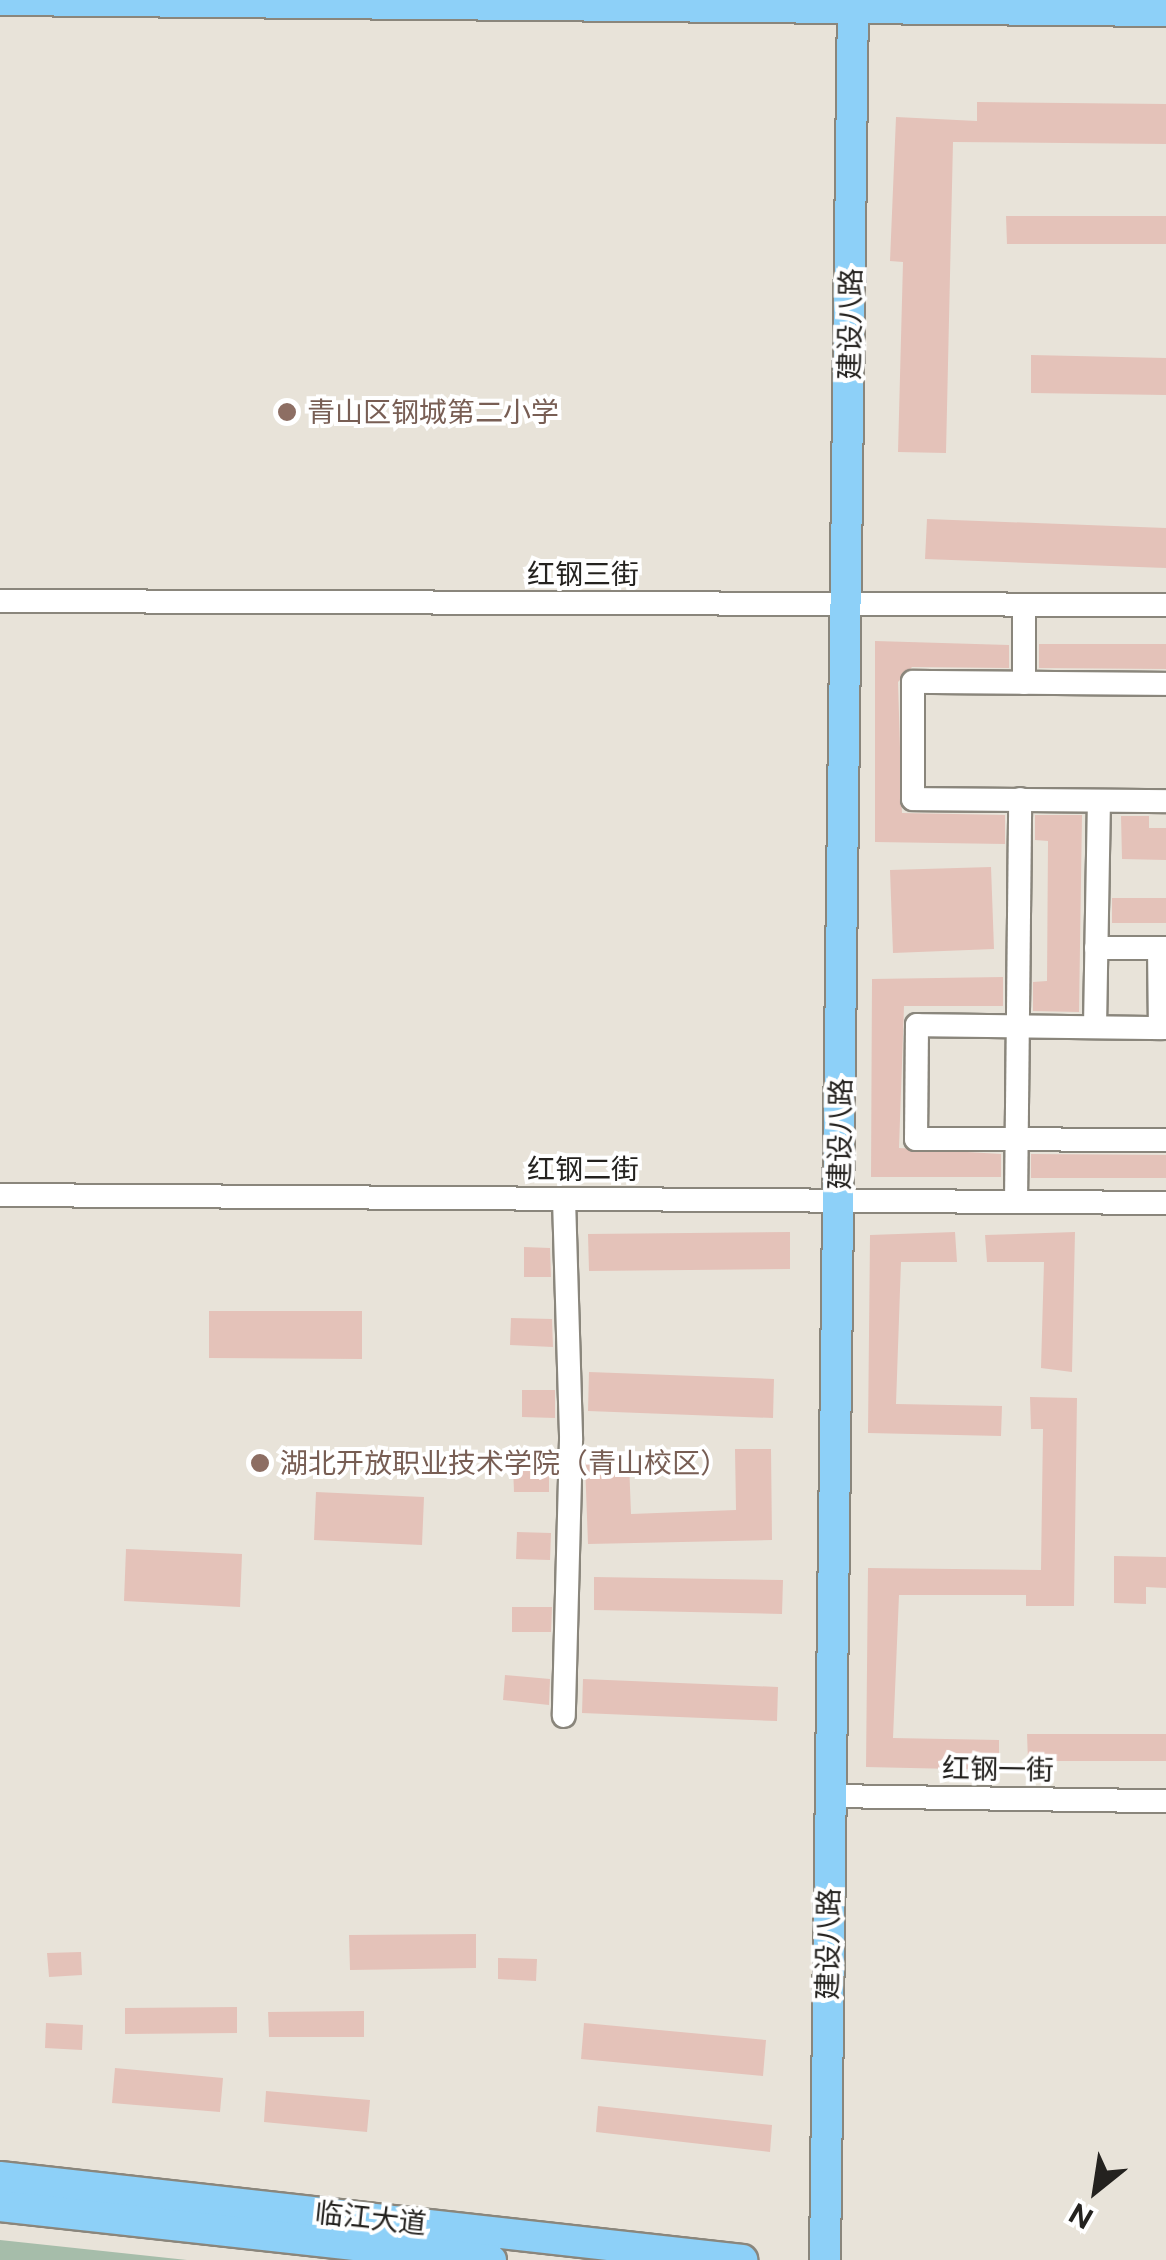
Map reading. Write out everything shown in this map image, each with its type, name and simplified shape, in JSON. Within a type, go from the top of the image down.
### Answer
[{"type":"main road","points":[[0,0],[854,4],[1166,11]]},
{"type":"main road","name":"建设八路","points":[[825,2260],[854,4]]},
{"type":"main road","name":"临江大道","points":[[0,2176],[742,2260]]},
{"type":"main road","name":"临江大道","points":[[0,2206],[491,2260]]},
{"type":"street","name":"红钢三街","points":[[0,601],[1166,605]]},
{"type":"street","points":[[1024,605],[1024,683]]},
{"type":"street","points":[[1166,684],[914,682],[913,798],[1166,801]]},
{"type":"street","points":[[1016,1202],[1020,800]]},
{"type":"street","points":[[1095,1027],[1099,800]]},
{"type":"street","points":[[1096,948],[1163,948],[1163,1028],[917,1025],[916,1139],[1166,1140]]},
{"type":"street","name":"红钢二街","points":[[0,1195],[1166,1203]]},
{"type":"street","points":[[564,1199],[571,1440],[564,1716]]},
{"type":"street","name":"红钢一街","points":[[830,1796],[1166,1801]]},
{"type":"green space","points":[[0,2240],[187,2260],[0,2260]]},
{"type":"building","points":[[977,102],[1166,104],[1166,144],[953,142],[946,453],[898,452],[903,262],[890,261],[896,117],[977,121]]},
{"type":"building","points":[[1006,216],[1166,216],[1166,244],[1007,244]]},
{"type":"building","points":[[1031,355],[1166,358],[1166,395],[1031,393]]},
{"type":"building","points":[[927,519],[1166,528],[1166,568],[925,559]]},
{"type":"building","points":[[875,641],[1009,645],[1009,668],[912,667],[898,682],[902,813],[1005,815],[1005,844],[875,842]]},
{"type":"building","points":[[1039,644],[1166,644],[1166,669],[1039,668]]},
{"type":"building","points":[[1035,815],[1082,815],[1079,1012],[1033,1011],[1033,982],[1047,981],[1048,841],[1035,840]]},
{"type":"building","points":[[1121,816],[1149,816],[1149,828],[1166,828],[1166,860],[1122,859]]},
{"type":"building","points":[[991,867],[994,949],[893,953],[890,870]]},
{"type":"building","points":[[1112,898],[1166,898],[1166,923],[1112,923]]},
{"type":"building","points":[[1003,977],[1003,1006],[904,1006],[899,1148],[1001,1154],[1001,1177],[871,1177],[872,979]]},
{"type":"building","points":[[1031,1154],[1166,1155],[1166,1178],[1031,1178]]},
{"type":"building","points":[[790,1232],[790,1269],[589,1271],[588,1234]]},
{"type":"building","points":[[955,1232],[957,1262],[901,1262],[896,1404],[1002,1406],[1001,1436],[868,1433],[870,1235]]},
{"type":"building","points":[[1075,1232],[1072,1372],[1041,1368],[1044,1262],[987,1262],[985,1235]]},
{"type":"building","points":[[524,1247],[550,1248],[551,1277],[524,1277]]},
{"type":"building","points":[[209,1311],[362,1311],[362,1359],[209,1358]]},
{"type":"building","points":[[511,1318],[552,1319],[553,1347],[510,1345]]},
{"type":"building","points":[[589,1372],[774,1379],[773,1418],[588,1411]]},
{"type":"building","points":[[522,1390],[555,1390],[555,1418],[522,1417]]},
{"type":"building","points":[[1030,1397],[1077,1398],[1074,1606],[1026,1606],[1026,1595],[899,1595],[893,1738],[999,1740],[999,1770],[866,1767],[868,1568],[1041,1570],[1043,1429],[1031,1429]]},
{"type":"building","points":[[735,1449],[771,1449],[772,1540],[588,1544],[585,1463],[629,1462],[631,1514],[736,1510]]},
{"type":"building","points":[[513,1466],[549,1466],[549,1492],[514,1492]]},
{"type":"building","points":[[316,1492],[424,1497],[422,1545],[314,1540]]},
{"type":"building","points":[[517,1532],[551,1533],[550,1560],[516,1559]]},
{"type":"building","points":[[126,1549],[242,1554],[240,1607],[124,1601]]},
{"type":"building","points":[[1114,1556],[1166,1557],[1166,1588],[1146,1587],[1146,1604],[1114,1603]]},
{"type":"building","points":[[594,1577],[783,1580],[782,1614],[594,1610]]},
{"type":"building","points":[[512,1607],[552,1607],[551,1632],[512,1632]]},
{"type":"building","points":[[505,1675],[550,1679],[549,1705],[503,1700]]},
{"type":"building","points":[[583,1679],[778,1687],[777,1721],[582,1713]]},
{"type":"building","points":[[1027,1734],[1166,1734],[1166,1761],[1028,1761]]},
{"type":"building","points":[[476,1934],[476,1968],[350,1970],[349,1935]]},
{"type":"building","points":[[81,1952],[82,1975],[49,1977],[47,1953]]},
{"type":"building","points":[[498,1958],[537,1959],[536,1981],[498,1979]]},
{"type":"building","points":[[237,2007],[237,2033],[125,2034],[125,2008]]},
{"type":"building","points":[[364,2011],[364,2037],[269,2037],[268,2012]]},
{"type":"building","points":[[46,2023],[83,2025],[82,2050],[45,2048]]},
{"type":"building","points":[[584,2023],[766,2040],[763,2076],[581,2059]]},
{"type":"building","points":[[115,2068],[223,2078],[220,2112],[112,2103]]},
{"type":"building","points":[[266,2091],[370,2100],[367,2132],[264,2122]]},
{"type":"building","points":[[598,2106],[772,2125],[770,2152],[596,2132]]},
{"type":"place","name":"青山区钢城第二小学","points":[[287,412]]},
{"type":"place","name":"湖北开放职业技术学院（青山校区）","points":[[260,1463]]}]
